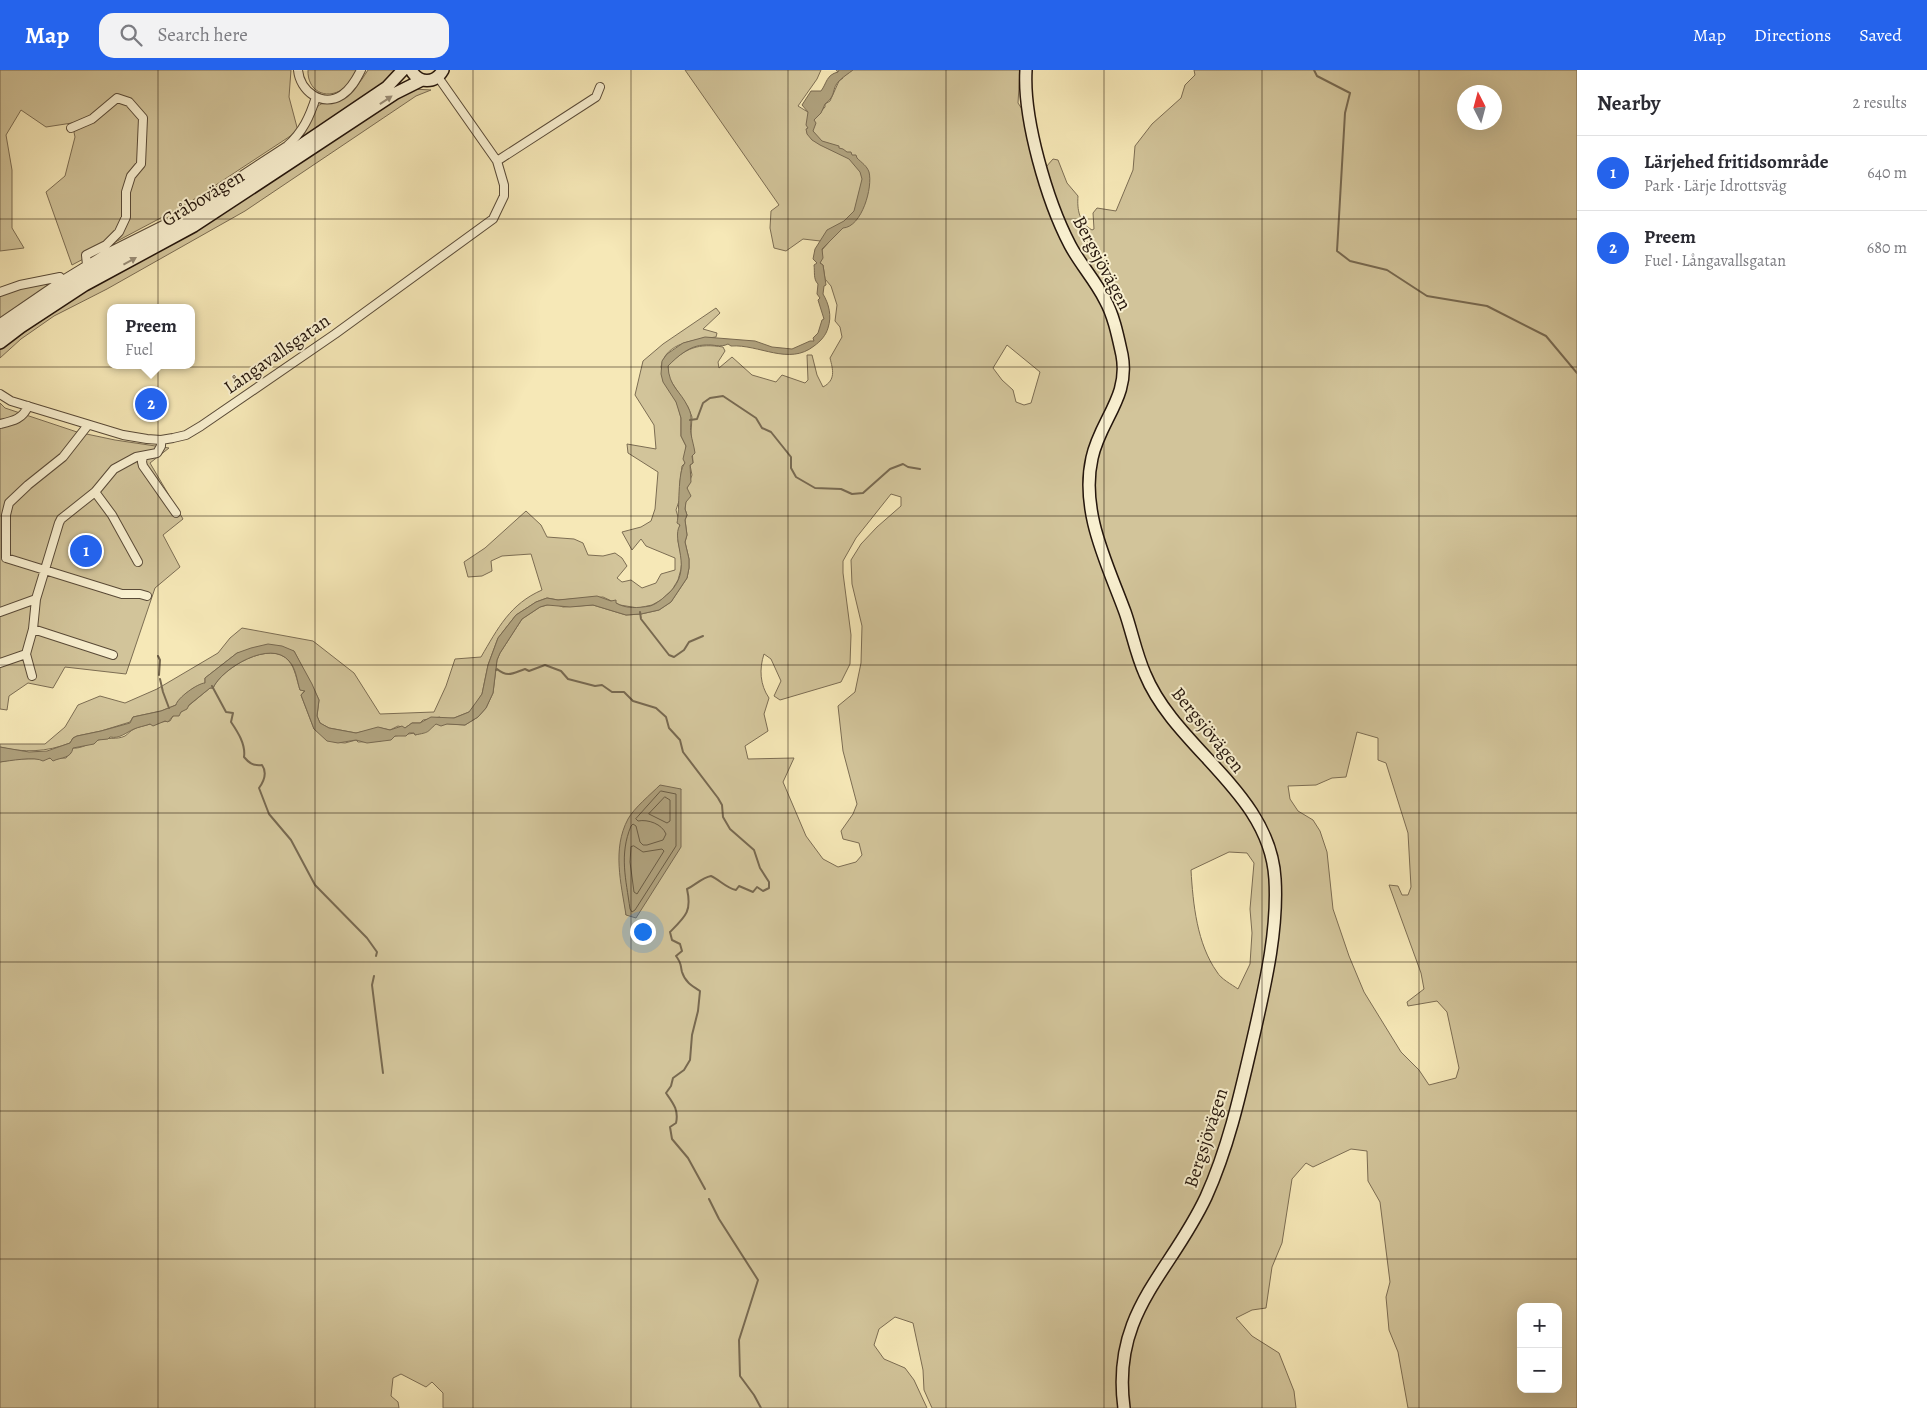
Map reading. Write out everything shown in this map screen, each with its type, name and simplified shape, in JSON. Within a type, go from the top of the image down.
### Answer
[{"type":"main road","name":"Gråbovägen","points":[[0,333],[56,294],[133,248],[178,225],[251,179],[387,87],[403,70]]},
{"type":"main road","points":[[411,70],[416,77],[422,80]]},
{"type":"main road","name":"Bergsjövägen","points":[[1026,70],[1026,96],[1031,128],[1049,192],[1068,242],[1108,306],[1123,360],[1124,376],[1120,392],[1099,436],[1091,461],[1090,500],[1096,533],[1145,674],[1154,692],[1174,719],[1239,795],[1256,819],[1270,847],[1275,878],[1273,928],[1264,987],[1233,1120],[1204,1200],[1184,1237],[1145,1297],[1134,1320],[1124,1357],[1122,1385],[1124,1408]]},
{"type":"main road","name":"Gråbovägen","points":[[0,343],[60,301],[194,226],[396,93],[422,80],[430,81],[440,74]]},
{"type":"street","points":[[298,70],[303,87],[316,97],[332,99],[341,95],[353,85],[361,70]]},
{"type":"street","name":"Långavallsgatan","points":[[0,394],[11,401],[123,435],[161,440],[186,435],[380,302],[493,219],[504,196],[502,174],[497,161],[440,74]]},
{"type":"street","points":[[497,161],[596,97],[600,87]]},
{"type":"street","points":[[0,323],[87,265],[177,218],[287,146],[305,126],[316,97]]},
{"type":"street","points":[[71,128],[92,119],[117,98],[129,102],[143,118],[141,164],[131,176],[128,184],[126,192],[126,217],[119,232],[106,245],[86,254],[87,265]]},
{"type":"street","points":[[0,292],[20,284],[60,277],[63,280]]},
{"type":"street","points":[[0,424],[20,418],[25,414],[28,406]]},
{"type":"street","points":[[88,425],[63,457],[28,485],[10,504],[6,515],[3,560],[45,570],[122,594],[147,596]]},
{"type":"street","points":[[32,676],[26,654],[33,629],[36,599],[61,519],[95,492],[114,469],[125,461],[157,453],[161,446],[161,440]]},
{"type":"street","points":[[143,456],[143,466],[176,513]]},
{"type":"street","points":[[95,492],[112,515],[138,562]]},
{"type":"street","points":[[0,612],[36,599]]},
{"type":"street","points":[[33,629],[113,655]]},
{"type":"street","points":[[0,663],[26,654]]},
{"type":"shaded area","points":[[0,70],[291,70],[289,97],[298,131],[187,204],[72,265],[46,192],[65,176],[75,137],[72,123],[46,127],[21,110],[6,135],[12,170],[12,228],[24,248],[0,251]]},
{"type":"shaded area","points":[[308,70],[358,70],[343,89],[330,94],[324,94],[314,88],[308,77]]},
{"type":"shaded area","points":[[368,70],[395,70],[384,83],[300,141],[318,106],[323,103],[339,100],[349,94]]},
{"type":"shaded area","points":[[685,70],[821,70],[798,106],[816,117],[825,107],[825,104],[830,101],[839,81],[843,78],[836,70],[1020,70],[1018,103],[1022,109],[1038,176],[1053,159],[1058,160],[1067,183],[1078,196],[1078,206],[1082,219],[1092,230],[1094,229],[1093,213],[1097,208],[1116,211],[1133,170],[1135,146],[1152,124],[1181,98],[1185,85],[1195,75],[1194,70],[1577,70],[1577,1408],[1408,1408],[1398,1352],[1389,1330],[1386,1297],[1390,1282],[1380,1202],[1368,1181],[1367,1151],[1351,1149],[1313,1167],[1306,1163],[1292,1179],[1282,1243],[1272,1267],[1266,1308],[1252,1310],[1236,1318],[1252,1336],[1279,1353],[1294,1391],[1296,1408],[932,1408],[924,1390],[923,1370],[913,1323],[895,1317],[879,1329],[874,1345],[884,1359],[905,1368],[914,1380],[927,1408],[443,1408],[443,1393],[432,1382],[426,1387],[401,1374],[393,1378],[391,1396],[398,1402],[399,1408],[0,1408],[0,762],[14,759],[66,758],[73,748],[82,747],[101,739],[122,737],[137,728],[170,721],[173,716],[181,712],[210,688],[213,688],[226,672],[236,665],[259,655],[271,653],[281,655],[289,661],[300,690],[305,690],[301,695],[314,729],[335,742],[345,743],[356,740],[358,742],[380,741],[395,736],[415,733],[415,735],[431,728],[436,723],[465,725],[478,717],[486,708],[493,693],[497,660],[500,653],[522,619],[540,607],[555,604],[563,607],[593,605],[626,615],[659,610],[671,602],[687,578],[689,568],[685,542],[687,535],[685,520],[687,515],[685,509],[687,488],[692,475],[690,465],[693,463],[692,417],[688,407],[668,377],[668,365],[681,354],[693,348],[714,346],[723,347],[725,351],[718,362],[719,368],[732,357],[752,375],[776,382],[782,375],[805,383],[808,380],[807,355],[812,355],[817,375],[823,387],[832,378],[833,371],[830,358],[842,337],[840,327],[835,321],[837,305],[831,286],[825,279],[823,265],[820,263],[822,250],[829,242],[803,239],[786,251],[774,248],[770,228],[771,211],[779,205]],"holes":[[[1007,345],[1040,372],[1031,403],[1024,405],[1016,402],[1013,390],[993,368]],[[891,494],[901,497],[901,506],[861,544],[851,560],[852,584],[862,626],[861,663],[855,692],[838,706],[843,751],[857,804],[853,814],[841,831],[843,839],[859,843],[862,855],[856,862],[838,867],[823,859],[806,836],[783,782],[794,758],[748,759],[745,746],[768,731],[764,714],[769,698],[761,677],[761,665],[764,654],[771,659],[781,681],[774,696],[780,700],[841,682],[850,664],[851,635],[843,561],[856,538]],[[1357,732],[1378,738],[1378,760],[1386,763],[1408,833],[1411,887],[1408,895],[1402,895],[1398,886],[1389,885],[1421,973],[1424,989],[1407,1002],[1408,1006],[1437,1001],[1447,1012],[1459,1068],[1456,1078],[1429,1085],[1419,1070],[1401,1052],[1364,992],[1333,909],[1327,852],[1320,831],[1313,820],[1298,811],[1290,799],[1288,786],[1316,785],[1332,778],[1346,777]],[[681,789],[626,915],[629,818]],[[1229,852],[1247,853],[1254,863],[1250,909],[1252,933],[1250,964],[1238,989],[1219,975],[1205,949],[1197,923],[1191,870]]]},
{"type":"shaded area","points":[[414,89],[431,90],[416,96],[245,211],[107,289],[54,316],[21,339],[0,358],[0,349],[84,292],[186,236],[232,208],[390,101]]},
{"type":"shaded area","points":[[55,279],[55,282],[0,320],[0,295],[10,290]]},
{"type":"shaded area","points":[[716,308],[720,313],[703,329],[717,333],[716,337],[690,341],[675,347],[668,352],[661,367],[678,406],[681,418],[681,436],[686,446],[685,463],[682,466],[680,482],[681,495],[676,510],[680,524],[678,541],[682,560],[681,569],[678,580],[672,590],[661,600],[652,605],[638,608],[620,605],[603,597],[558,600],[547,598],[536,602],[516,615],[498,638],[488,665],[482,694],[469,712],[454,718],[442,719],[440,717],[423,720],[420,723],[412,723],[405,728],[398,726],[390,730],[381,728],[356,733],[329,728],[320,723],[317,716],[319,700],[294,651],[237,653],[205,678],[205,684],[189,691],[176,705],[161,711],[133,717],[130,722],[77,736],[70,743],[53,748],[26,751],[0,747],[0,744],[45,744],[65,727],[78,705],[100,696],[125,703],[157,689],[218,653],[230,638],[242,628],[313,641],[354,673],[380,714],[434,712],[446,686],[455,659],[481,657],[499,627],[513,610],[521,602],[542,590],[531,554],[502,556],[491,561],[492,571],[482,576],[468,577],[464,562],[485,548],[526,511],[541,525],[547,537],[574,539],[583,543],[588,555],[603,556],[615,553],[622,558],[627,566],[617,578],[622,582],[631,580],[642,588],[656,583],[661,574],[675,570],[675,558],[646,546],[641,539],[632,550],[622,532],[641,527],[651,521],[655,509],[658,472],[628,453],[627,444],[656,449],[654,425],[635,395],[643,361],[663,344]]},
{"type":"shaded area","points":[[0,403],[5,408],[77,432],[169,448],[150,463],[183,519],[163,535],[180,567],[155,588],[126,674],[65,667],[53,688],[28,683],[9,696],[7,710],[0,709]]},
{"type":"water","points":[[839,70],[853,70],[837,84],[831,98],[814,120],[816,123],[813,131],[822,141],[839,146],[839,148],[847,152],[851,152],[852,155],[856,155],[868,170],[870,179],[868,196],[861,214],[856,221],[850,226],[843,228],[822,249],[823,258],[820,263],[823,265],[826,285],[824,286],[823,294],[830,315],[826,333],[821,340],[804,352],[784,354],[728,344],[722,346],[700,345],[685,352],[668,366],[670,379],[690,411],[695,453],[692,456],[693,463],[690,465],[691,482],[687,488],[691,496],[686,502],[685,509],[687,515],[685,520],[687,535],[685,542],[689,568],[687,578],[671,602],[659,610],[626,615],[593,605],[570,607],[547,605],[540,607],[522,619],[500,653],[497,660],[493,693],[486,708],[478,717],[465,725],[447,724],[441,726],[436,724],[429,731],[423,733],[415,735],[414,733],[409,733],[406,736],[395,736],[391,740],[367,743],[356,740],[338,743],[327,741],[314,729],[301,695],[305,691],[300,690],[291,664],[281,655],[271,653],[259,655],[236,665],[218,680],[213,688],[210,688],[189,705],[179,716],[173,716],[168,722],[165,721],[153,726],[150,724],[120,736],[98,740],[94,744],[73,748],[68,756],[53,761],[50,758],[43,761],[28,759],[0,762],[0,747],[29,752],[47,751],[70,743],[77,736],[130,723],[133,717],[161,711],[176,705],[188,691],[205,683],[205,678],[237,653],[268,644],[282,646],[294,651],[319,700],[317,716],[320,723],[329,728],[356,733],[378,727],[390,730],[402,726],[405,728],[412,723],[420,723],[431,717],[454,718],[469,712],[482,694],[488,665],[498,638],[516,615],[536,602],[547,598],[558,600],[597,596],[611,601],[616,600],[616,603],[624,606],[637,608],[650,606],[662,599],[677,584],[680,574],[678,531],[680,525],[677,523],[680,482],[682,467],[685,463],[683,459],[686,446],[681,436],[681,418],[676,402],[663,382],[661,374],[662,361],[667,354],[683,343],[705,337],[755,341],[772,347],[792,349],[814,341],[813,338],[818,333],[824,319],[818,300],[820,298],[817,294],[818,284],[815,278],[814,265],[817,263],[813,259],[815,249],[827,230],[844,221],[854,211],[862,179],[860,172],[849,159],[820,145],[807,134],[808,112],[802,105],[811,91],[821,91],[829,77]]},
{"type":"water","points":[[660,785],[681,789],[681,847],[636,918],[626,915],[619,866],[620,842],[628,819],[638,806]]},
{"type":"waterway","points":[[1314,70],[1317,76],[1350,93],[1345,113],[1337,251],[1350,261],[1387,270],[1427,296],[1487,306],[1546,336],[1577,373]]},
{"type":"waterway","points":[[690,420],[697,419],[703,403],[710,398],[723,396],[756,418],[762,428],[771,432],[791,457],[791,468],[796,477],[815,488],[841,489],[852,494],[863,493],[890,469],[903,464],[920,469]]},
{"type":"waterway","points":[[640,612],[641,619],[669,655],[674,657],[684,650],[689,642],[703,636]]},
{"type":"waterway","points":[[158,656],[160,660],[159,675]]},
{"type":"waterway","points":[[496,670],[511,674],[525,669],[529,671],[545,665],[561,671],[568,679],[595,686],[602,685],[612,692],[624,692],[633,701],[656,708],[666,717],[669,728],[680,740],[683,752],[718,798],[722,805],[723,817],[730,829],[754,850],[760,868],[769,882],[769,888],[763,891],[757,887],[753,892],[739,886],[736,890],[732,889],[711,876],[704,878],[687,889],[688,908],[684,917],[670,932],[672,940],[680,944],[682,951],[676,956],[680,962],[683,975],[689,983],[700,991],[698,1011],[692,1035],[690,1060],[684,1070],[673,1078],[671,1086],[666,1093],[673,1103],[677,1114],[676,1123],[670,1127],[672,1139],[688,1158],[705,1189]]},
{"type":"waterway","points":[[160,679],[169,708]]},
{"type":"waterway","points":[[212,686],[226,712],[233,713],[231,722],[242,743],[244,757],[252,764],[262,765],[264,768],[264,776],[259,788],[269,814],[291,840],[315,885],[367,938],[377,952],[376,956]]},
{"type":"waterway","points":[[374,976],[372,985],[383,1073]]},
{"type":"waterway","points":[[709,1199],[719,1219],[758,1280],[739,1340],[740,1376],[761,1408]]},
{"type":"place","name":"Preem","points":[[151,404]]},
{"type":"place","name":"Lärjehed fritidsområde","points":[[86,551]]}]
